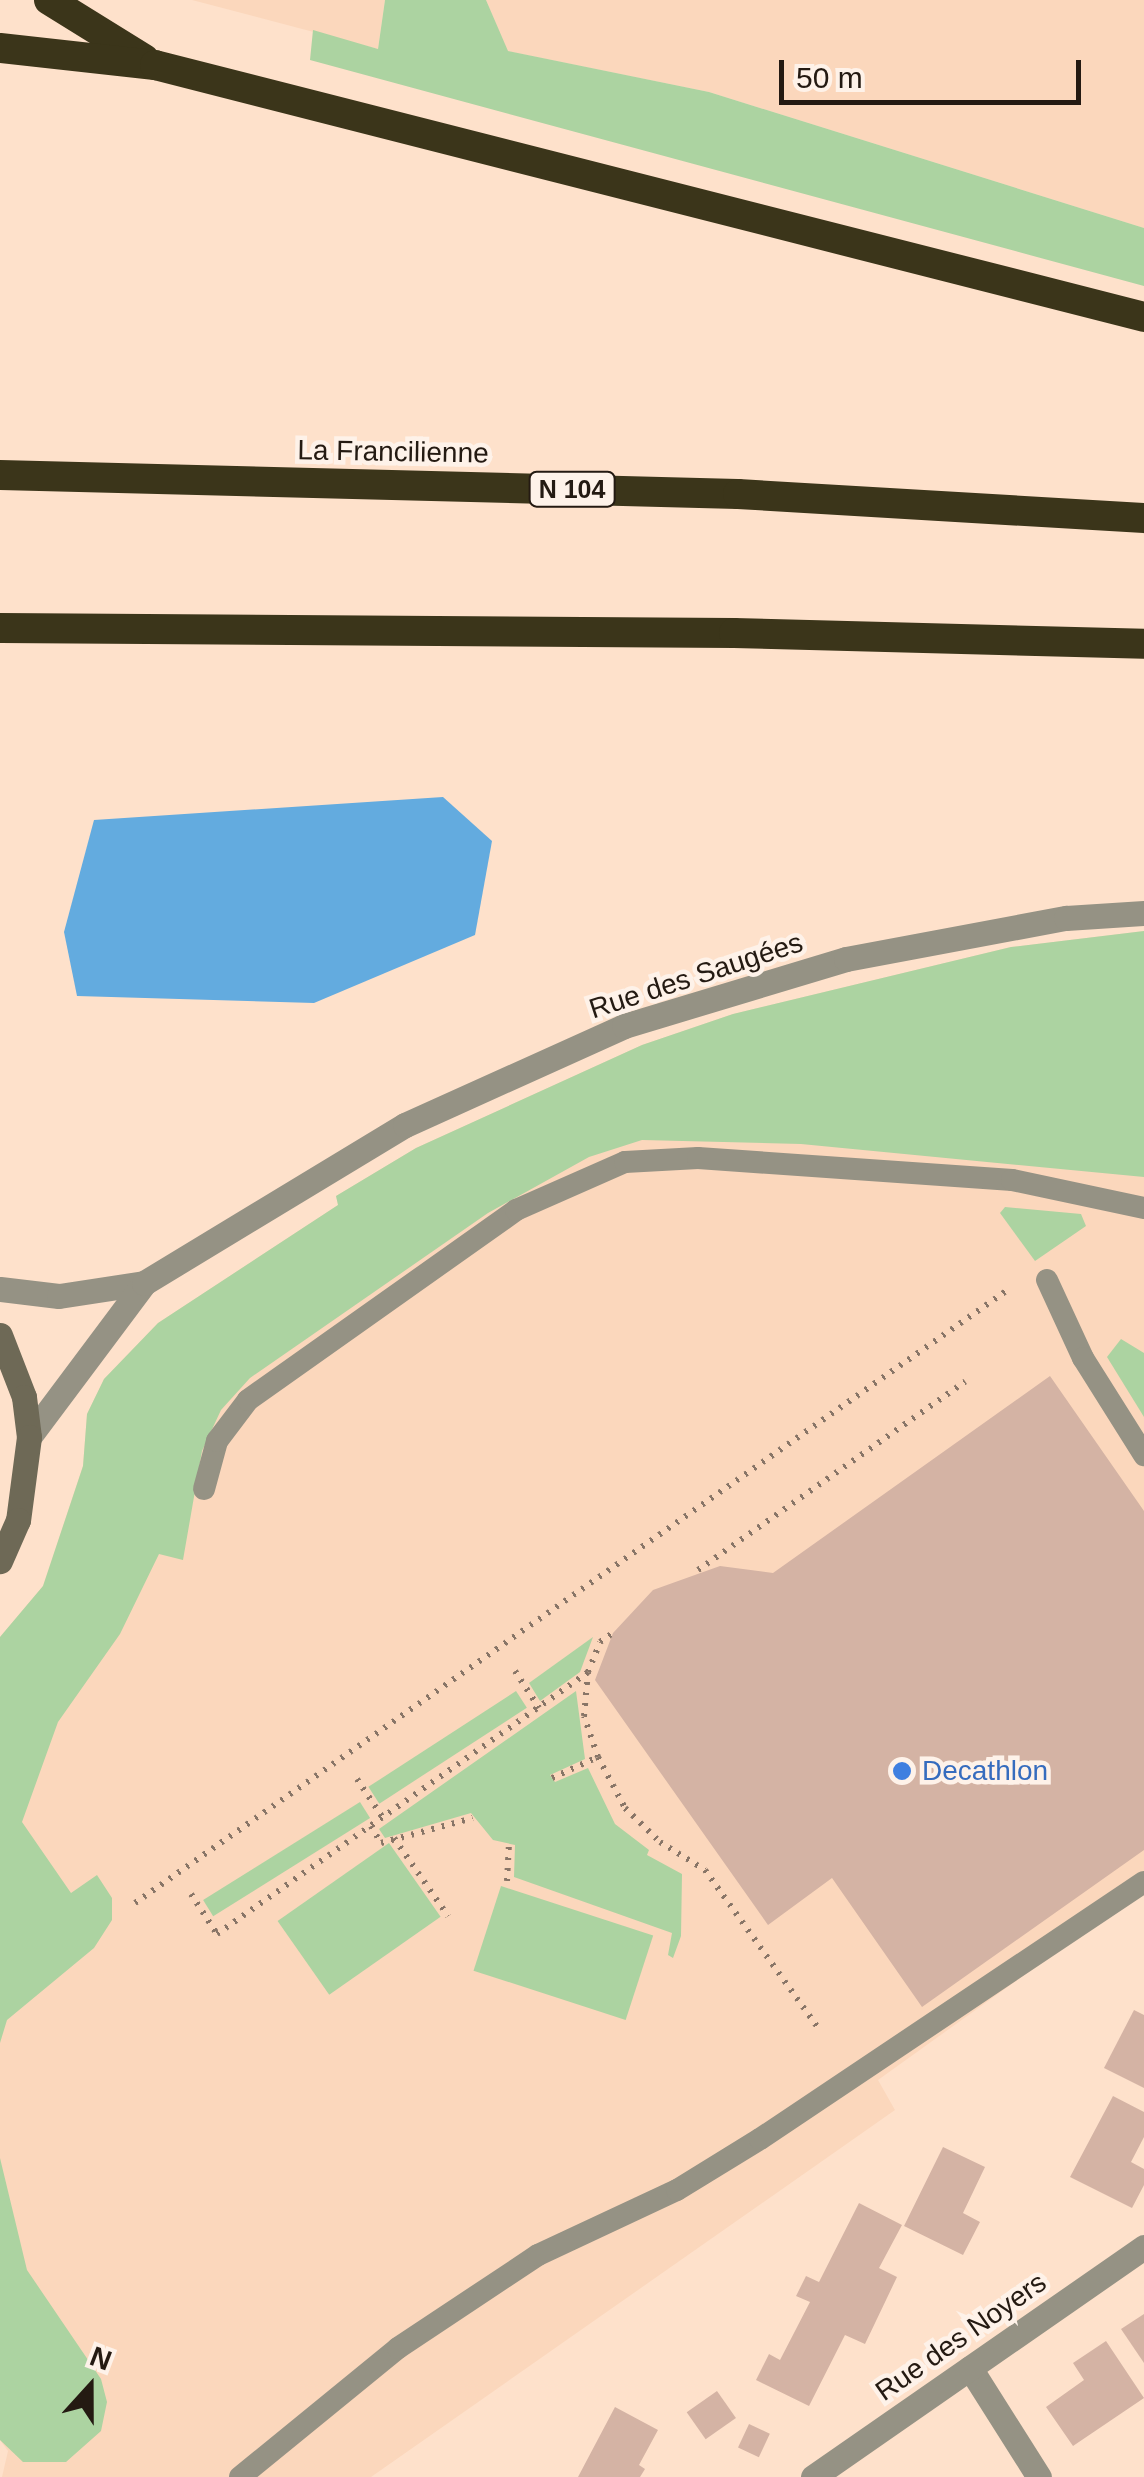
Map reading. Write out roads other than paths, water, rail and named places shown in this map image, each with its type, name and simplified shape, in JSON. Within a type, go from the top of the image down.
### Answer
[{"type":"highway","points":[[49,0],[155,65]]},
{"type":"highway","points":[[0,48],[155,65],[1144,317]]},
{"type":"highway","name":"La Francilienne","points":[[0,475],[738,494],[1144,518]]},
{"type":"highway","points":[[0,628],[734,632],[1144,644]]},
{"type":"main road","points":[[0,1336],[24,1397],[29,1438],[18,1520],[0,1561]]},
{"type":"street","name":"Rue des Saugées","points":[[29,1438],[144,1284],[405,1126],[624,1026],[846,959],[1066,918],[1144,913]]},
{"type":"street","name":"Rue des Saugées","points":[[0,1289],[59,1296],[144,1284]]},
{"type":"street","name":"Rue des Noyers","points":[[813,2477],[1144,2247]]},
{"type":"street","points":[[970,2368],[1039,2477]]},
{"type":"lane","points":[[204,1490],[217,1441],[248,1400],[516,1210],[625,1162],[698,1158],[1012,1180],[1144,1208]]},
{"type":"lane","points":[[1047,1280],[1083,1358],[1144,1455]]},
{"type":"lane","points":[[240,2477],[398,2348],[538,2256],[676,2190],[743,2149],[1144,1882]]},
{"type":"water","points":[[443,797],[492,841],[475,935],[314,1003],[77,996],[64,932],[94,820]]},
{"type":"place","name":"Decathlon","points":[[902,1771]]}]
